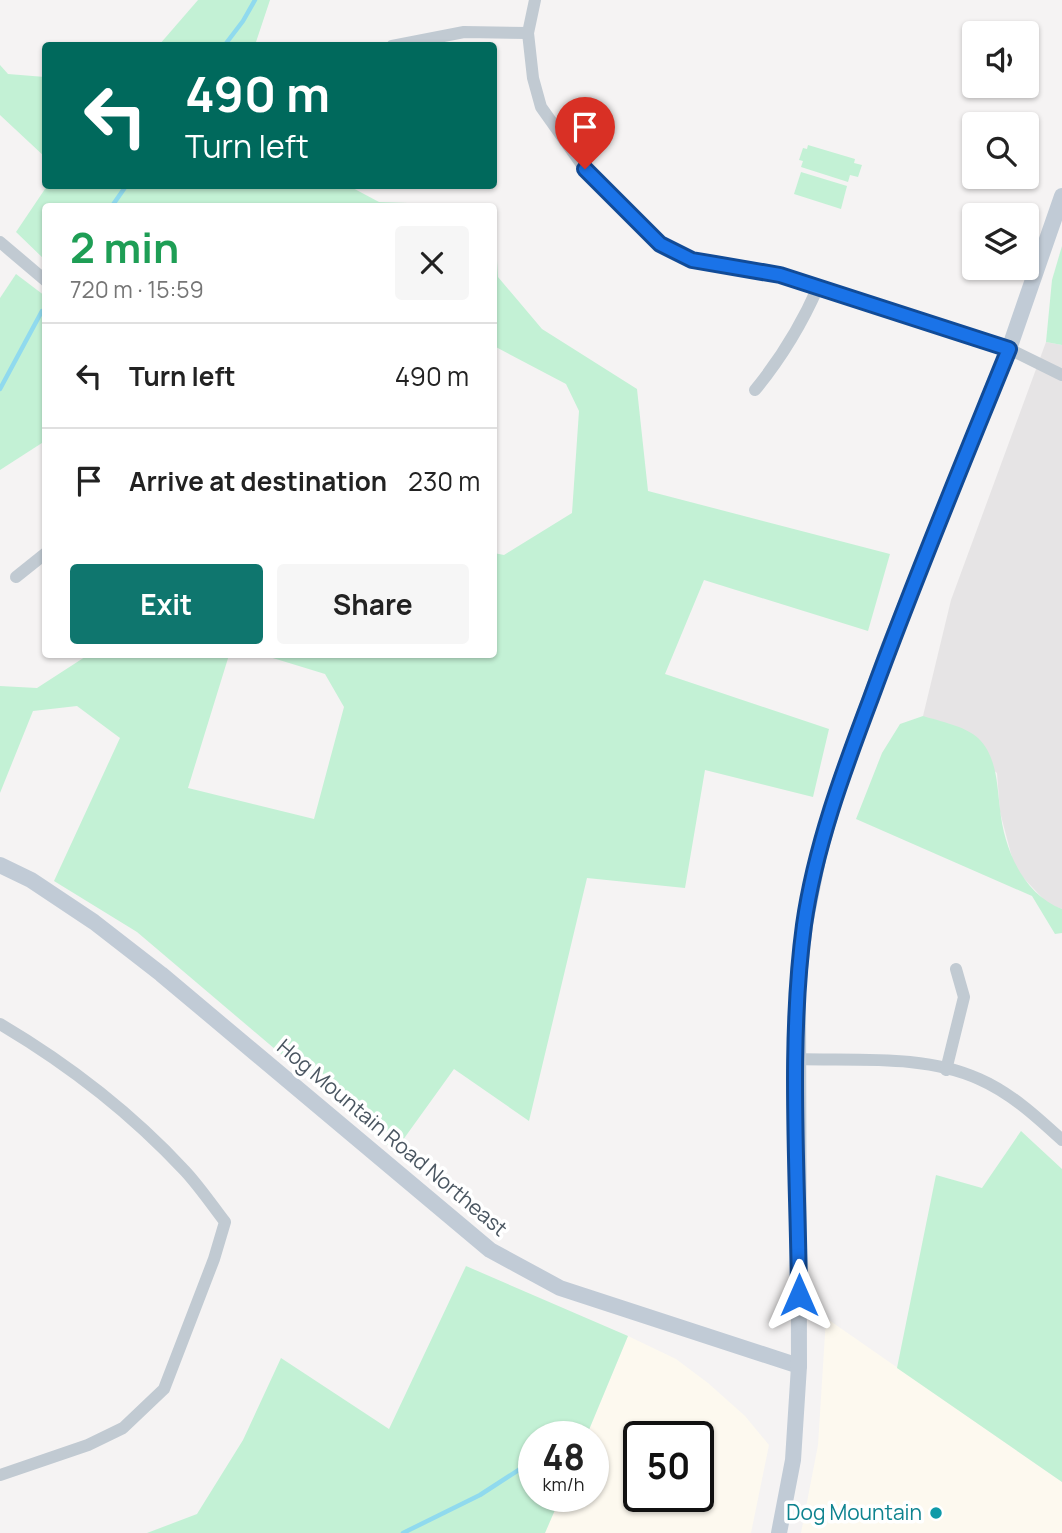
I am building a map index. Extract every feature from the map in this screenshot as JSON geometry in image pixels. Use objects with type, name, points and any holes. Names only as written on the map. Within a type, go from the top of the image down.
[{"type":"main road","points":[[779,1533],[793,1460],[799,1366],[796,1059],[804,924],[819,854],[840,781],[902,613],[1009,349],[1062,196]]},
{"type":"main road","name":"Hog Mountain Road Northeast","points":[[0,865],[31,880],[94,922],[170,981],[491,1250],[560,1288],[799,1366]]},
{"type":"street","points":[[535,0],[528,33],[533,78],[541,107],[585,169],[660,244],[692,260],[780,275],[1009,349],[1062,375]]},
{"type":"street","points":[[413,42],[464,32],[528,33]]},
{"type":"street","points":[[0,242],[42,278]]},
{"type":"street","points":[[755,390],[783,355],[802,324],[818,287]]},
{"type":"street","points":[[16,577],[42,556]]},
{"type":"street","points":[[946,1070],[964,997],[956,969]]},
{"type":"street","points":[[0,1024],[34,1043],[116,1107],[185,1171],[225,1222],[214,1259],[164,1389],[123,1428],[88,1445],[0,1475]]},
{"type":"street","points":[[796,1059],[886,1062],[946,1070],[978,1078],[1006,1094],[1062,1140]]},
{"type":"shaded area","points":[[1046,342],[1062,345],[1062,909],[1048,904],[1015,869],[1000,812],[997,773],[923,716],[951,600]]},
{"type":"shaded area","points":[[826,1318],[1062,1482],[1062,1533],[801,1533],[818,1445]]},
{"type":"shaded area","points":[[628,1336],[676,1359],[708,1383],[745,1416],[769,1445],[751,1533],[545,1533],[554,1512],[609,1512],[609,1421],[593,1421]]},
{"type":"green space","points":[[198,0],[270,0],[256,42],[162,42]]},
{"type":"green space","points":[[0,65],[8,74],[42,77],[42,154],[0,115]]},
{"type":"green space","points":[[808,145],[855,159],[854,163],[862,165],[858,177],[850,175],[848,182],[801,167],[803,161],[799,160],[803,148],[807,149]]},
{"type":"green space","points":[[801,172],[847,186],[841,209],[794,194]]},
{"type":"green space","points":[[45,189],[355,189],[379,202],[408,203],[42,203],[42,257],[16,232]]},
{"type":"green space","points":[[1062,246],[1062,345],[1046,342],[1052,280]]},
{"type":"green space","points":[[497,261],[498,277],[542,329],[637,389],[648,491],[890,554],[868,631],[704,580],[665,674],[829,729],[813,797],[705,770],[685,888],[587,878],[529,1121],[454,1069],[395,1151],[137,932],[54,881],[120,738],[77,706],[33,711],[0,793],[0,686],[37,688],[83,658],[228,658],[188,788],[314,819],[344,707],[325,674],[273,658],[497,658],[497,554],[504,555],[572,513],[579,411],[566,384],[497,348]]},
{"type":"green space","points":[[16,274],[42,294],[42,443],[0,470],[0,298]]},
{"type":"green space","points":[[923,716],[966,730],[984,745],[993,762],[1002,824],[1011,854],[1036,893],[1062,909],[1062,933],[1055,934],[1032,896],[856,819],[882,753],[900,724]]},
{"type":"green space","points":[[1021,1131],[1062,1169],[1062,1482],[897,1368],[936,1175],[982,1188]]},
{"type":"green space","points":[[466,1266],[628,1336],[593,1421],[518,1421],[518,1512],[554,1512],[545,1533],[147,1533],[197,1514],[243,1440],[281,1358],[389,1429]]},
{"type":"waterway","points":[[227,42],[255,0]]},
{"type":"waterway","points":[[114,203],[124,189]]},
{"type":"waterway","points":[[0,389],[42,311]]},
{"type":"waterway","points":[[403,1533],[480,1495],[518,1470]]},
{"type":"place","name":"Dog Mountain","points":[[936,1513]]},
{"type":"route","points":[[585,169],[636,223],[660,244],[692,260],[780,275],[1009,349],[889,646],[840,781],[819,854],[804,924],[798,987],[796,1059],[799,1295]]}]
